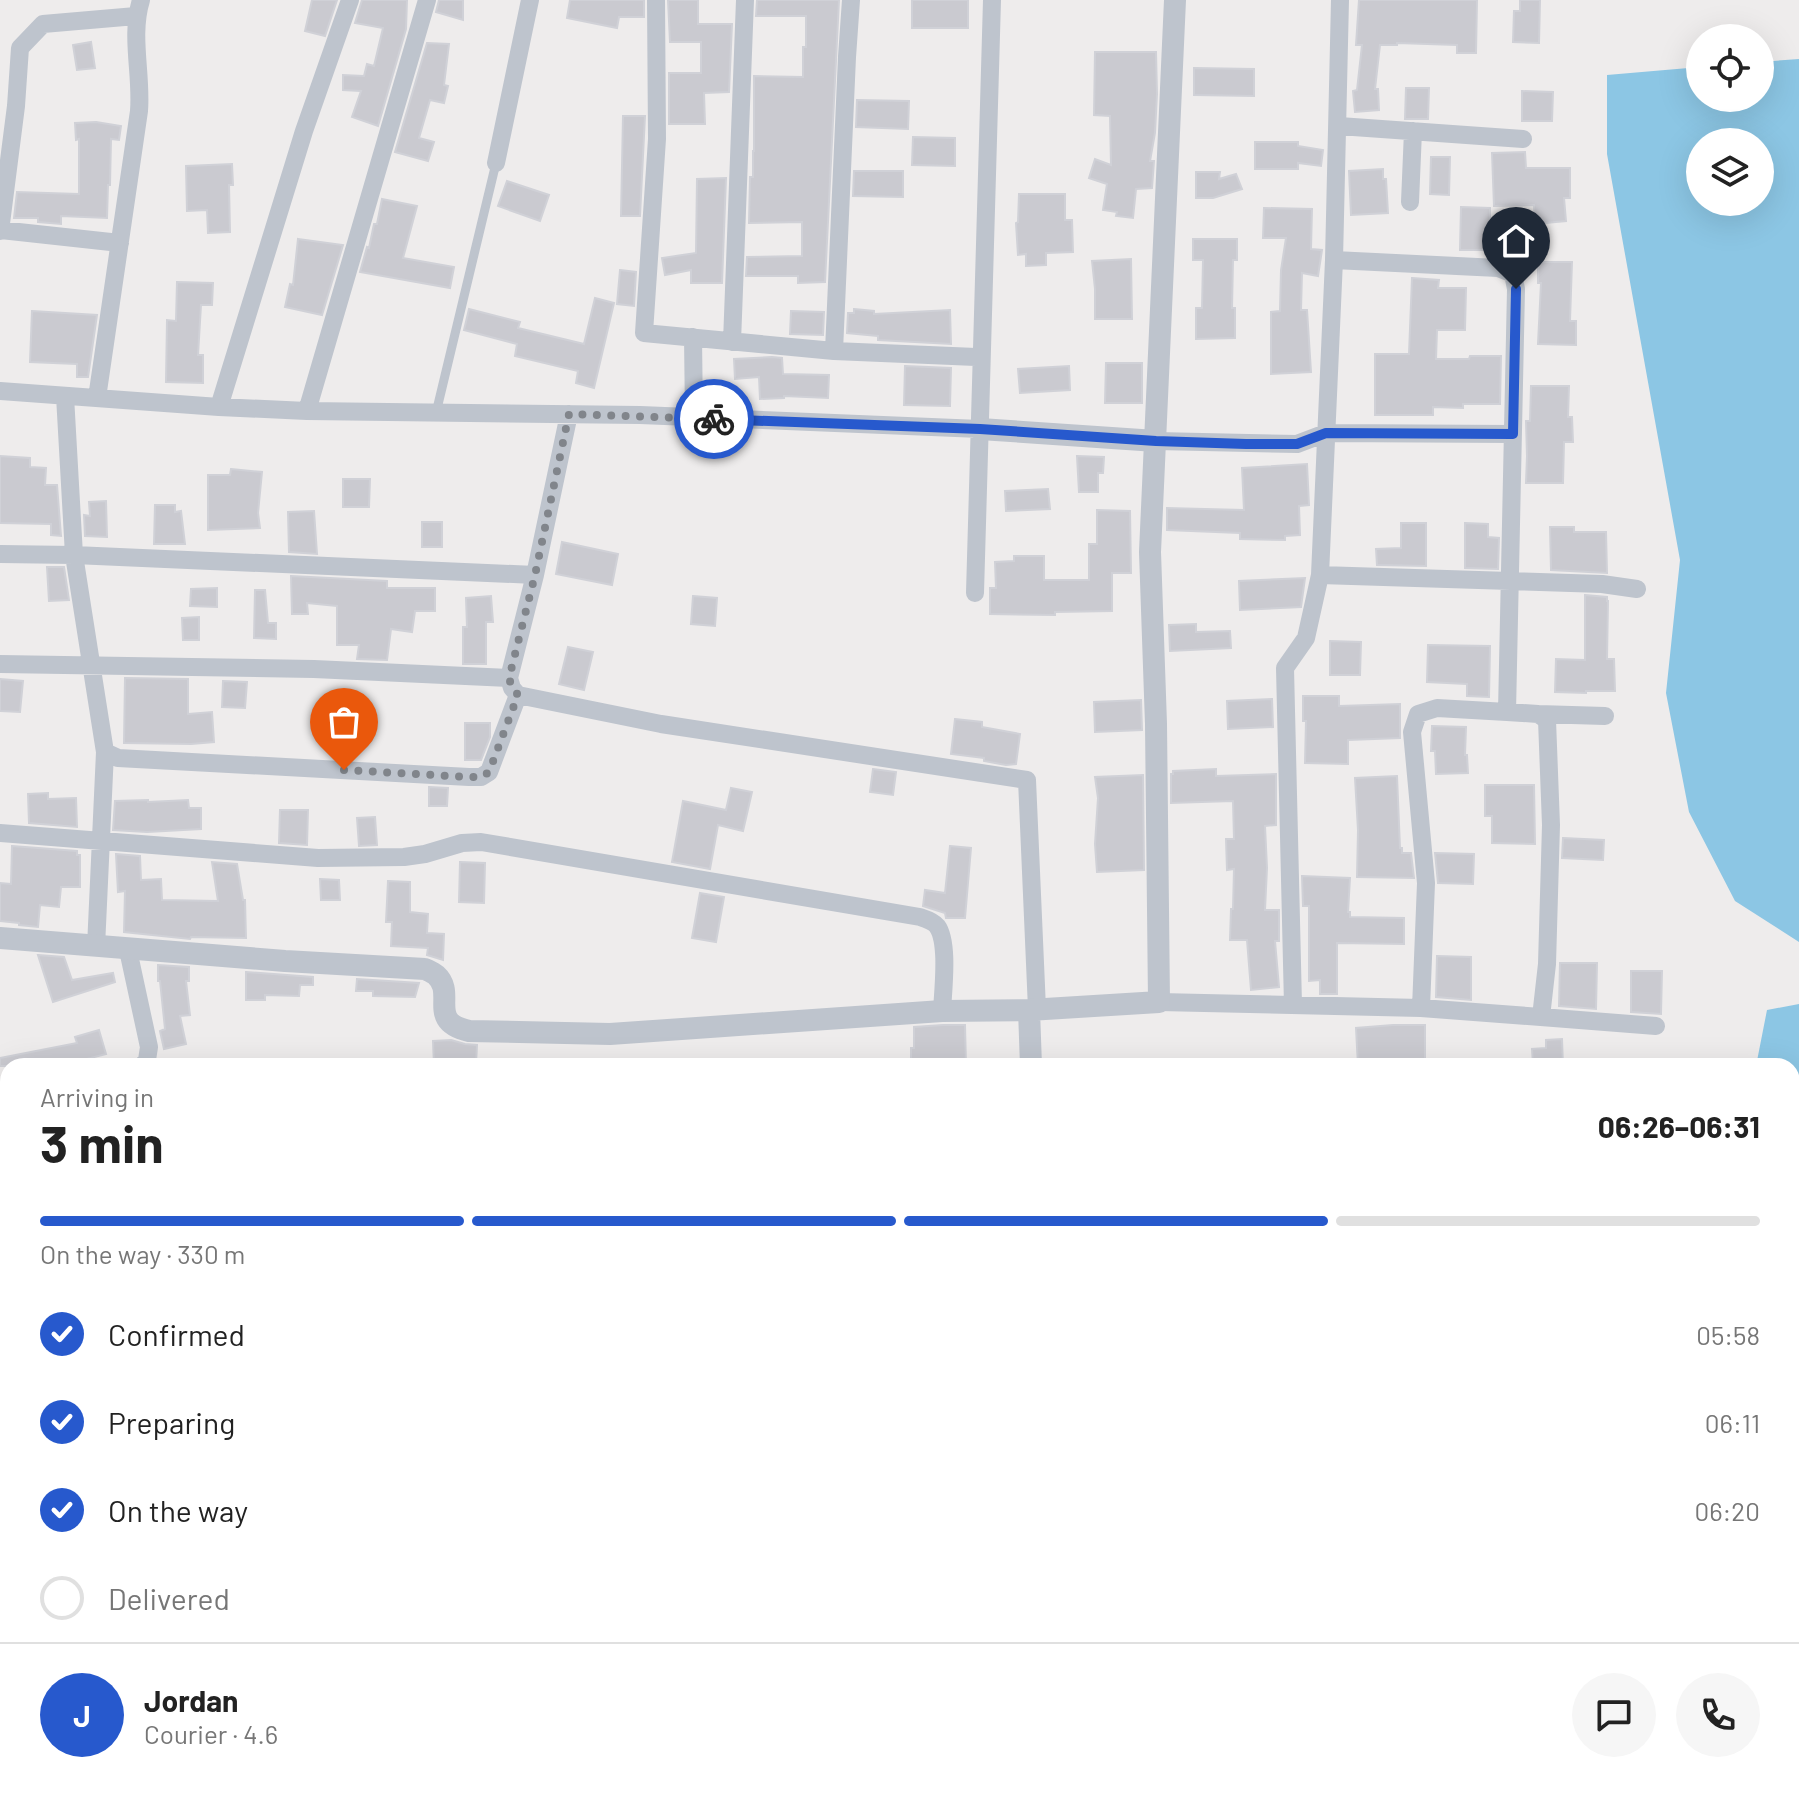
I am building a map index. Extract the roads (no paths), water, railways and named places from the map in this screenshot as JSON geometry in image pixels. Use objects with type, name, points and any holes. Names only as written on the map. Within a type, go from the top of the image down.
[{"type":"street","points":[[219,407],[304,131],[350,0]]},
{"type":"street","points":[[307,411],[427,0]]},
{"type":"street","points":[[496,163],[530,0]]},
{"type":"street","points":[[656,0],[657,139],[644,333],[834,351],[976,357]]},
{"type":"street","points":[[732,342],[745,0]]},
{"type":"street","points":[[834,351],[851,0]]},
{"type":"street","points":[[975,593],[992,0]]},
{"type":"street","points":[[1159,1002],[1156,724],[1150,552],[1175,0]]},
{"type":"street","points":[[1293,1005],[1285,668],[1306,638],[1320,575],[1339,126],[1340,0]]},
{"type":"street","points":[[97,398],[120,243],[140,90],[135,37],[139,8],[43,24],[20,48],[0,231],[120,243]]},
{"type":"street","points":[[1339,126],[1523,139]]},
{"type":"street","points":[[1410,202],[1413,131]]},
{"type":"street","points":[[1334,260],[1498,268],[1513,274],[1516,289],[1507,712]]},
{"type":"street","points":[[693,337],[694,418]]},
{"type":"street","points":[[0,391],[307,411],[694,418],[980,429],[1156,441],[1297,444],[1326,433],[1513,434]]},
{"type":"street","points":[[65,396],[74,555],[105,752],[96,947]]},
{"type":"street","points":[[569,414],[535,575],[509,678],[512,688],[518,695],[661,724],[1027,780],[1033,1010],[1031,1058]]},
{"type":"street","points":[[0,554],[535,575]]},
{"type":"street","points":[[1320,575],[1602,584],[1637,589]]},
{"type":"street","points":[[0,664],[314,669],[509,678]]},
{"type":"street","points":[[105,752],[118,758],[481,777],[489,772],[518,695]]},
{"type":"street","points":[[1421,1008],[1426,883],[1412,732],[1418,714],[1437,708],[1605,716]]},
{"type":"street","points":[[1538,714],[1547,720],[1551,825],[1547,964],[1541,1017]]},
{"type":"street","points":[[0,833],[318,858],[404,857],[462,843],[481,842],[920,917],[934,923],[940,930],[943,946],[942,1011]]},
{"type":"street","points":[[0,938],[128,950],[425,969],[436,974],[442,984],[446,1018],[454,1028],[469,1031],[610,1034],[942,1011],[1033,1010],[1159,1002],[1421,1008],[1656,1026]]},
{"type":"street","points":[[128,950],[149,1047],[147,1058]]},
{"type":"lane","points":[[436,413],[496,163]]},
{"type":"water","points":[[1799,59],[1799,942],[1735,901],[1689,812],[1666,693],[1680,560],[1607,154],[1607,75],[1686,68],[1686,112],[1774,112],[1774,61]]},
{"type":"water","points":[[1799,1004],[1799,1058],[1758,1058],[1767,1010]]}]
